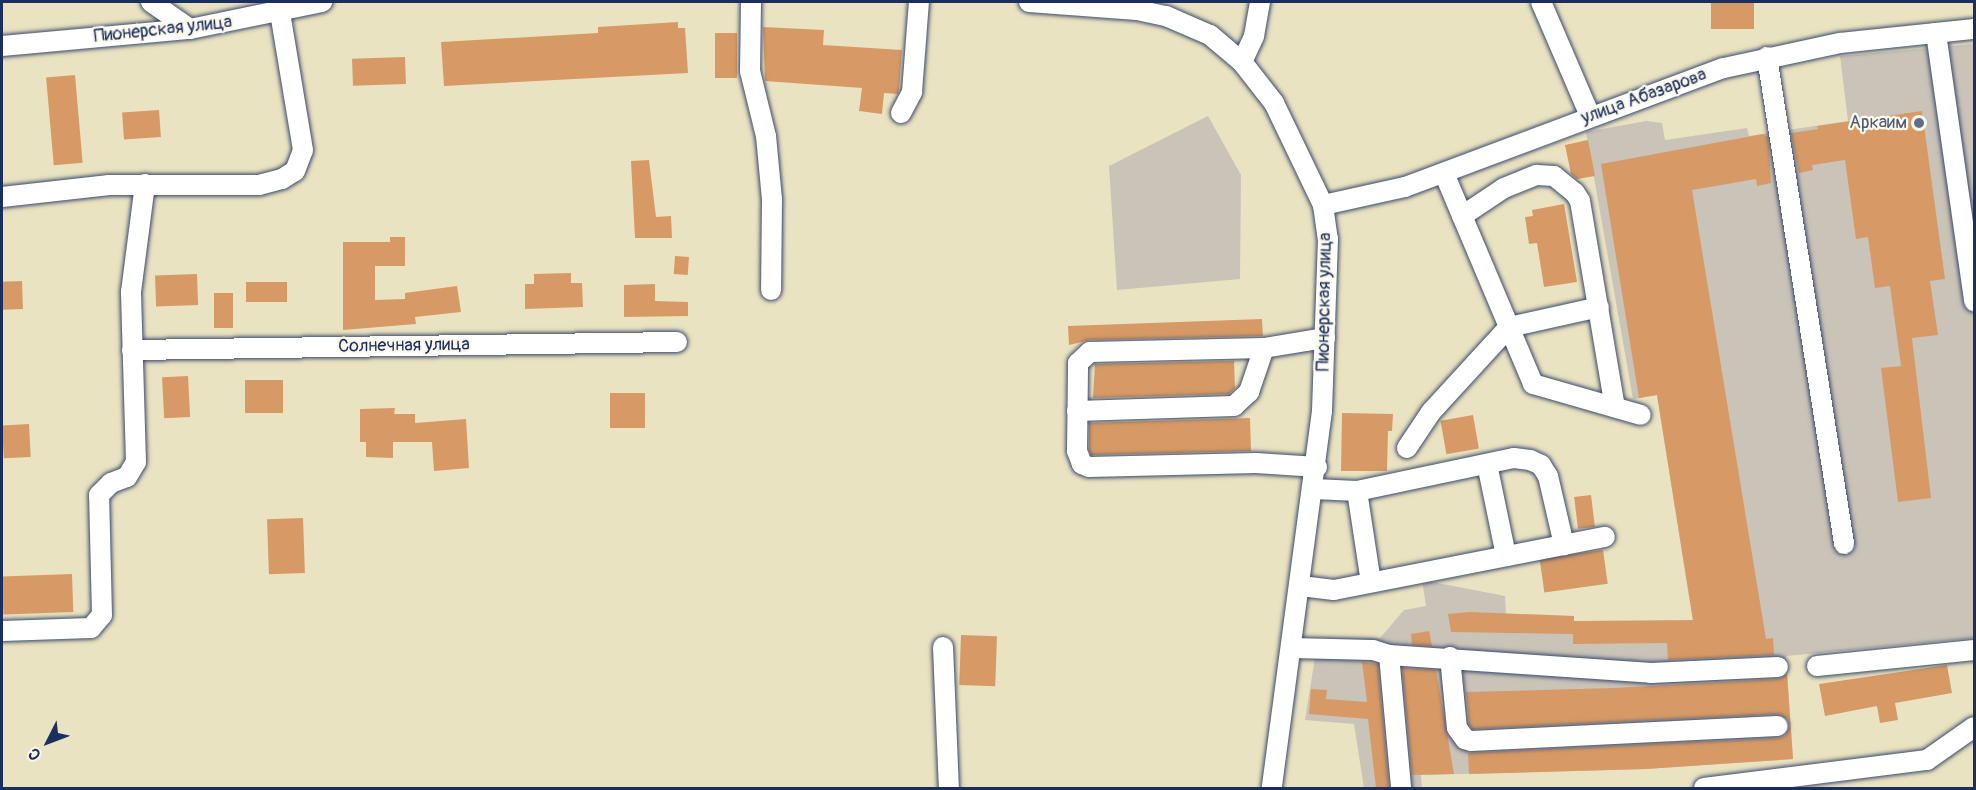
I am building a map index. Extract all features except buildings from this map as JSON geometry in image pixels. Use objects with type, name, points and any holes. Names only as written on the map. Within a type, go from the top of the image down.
[{"type":"street","points":[[151,2],[190,29]]},
{"type":"street","name":"Пионерская улица","points":[[2,46],[190,29],[322,2]]},
{"type":"street","points":[[751,2],[750,70],[766,136],[772,199],[771,290]]},
{"type":"street","points":[[902,113],[912,92],[919,2]]},
{"type":"street","name":"Пионерская улица","points":[[1029,2],[1166,16],[1210,35],[1242,62],[1274,104],[1323,204],[1328,239],[1317,467],[1272,789]]},
{"type":"street","points":[[1242,62],[1254,36],[1260,2]]},
{"type":"street","points":[[1541,2],[1590,116]]},
{"type":"street","points":[[2,197],[145,184],[259,185],[282,179],[295,171],[303,150],[280,12]]},
{"type":"street","name":"улица Абазарова","points":[[1323,204],[1405,187],[1709,72],[1767,57],[1840,43],[1974,29]]},
{"type":"street","points":[[1936,33],[1974,301]]},
{"type":"street","points":[[1767,57],[1844,544]]},
{"type":"street","points":[[1444,173],[1533,384],[1641,415]]},
{"type":"street","points":[[1462,216],[1504,188],[1537,176],[1554,176],[1581,201],[1615,407]]},
{"type":"street","points":[[2,631],[91,628],[99,623],[102,615],[99,495],[111,483],[127,477],[136,462],[131,292],[145,184]]},
{"type":"street","points":[[1407,448],[1431,412],[1509,327],[1599,307]]},
{"type":"street","points":[[1317,467],[1256,463],[1089,467],[1078,458],[1078,363],[1090,352],[1264,348],[1325,338]]},
{"type":"street","name":"Солнечная улица","points":[[132,350],[676,342]]},
{"type":"street","points":[[1077,411],[1234,406],[1249,392],[1264,348]]},
{"type":"street","points":[[1314,489],[1357,491],[1515,458],[1541,465],[1548,476],[1564,545]]},
{"type":"street","points":[[1487,464],[1506,556]]},
{"type":"street","points":[[1357,491],[1371,582]]},
{"type":"street","points":[[1302,586],[1334,590],[1605,537]]},
{"type":"street","points":[[943,647],[949,789]]},
{"type":"street","points":[[1292,648],[1373,650],[1389,655],[1450,657],[1651,673],[1778,667]]},
{"type":"street","points":[[1817,666],[1974,650]]},
{"type":"street","points":[[1389,655],[1401,789]]},
{"type":"street","points":[[1450,657],[1457,728],[1465,739],[1471,741],[1778,726]]},
{"type":"street","points":[[1704,789],[1846,780],[1927,760],[1974,727]]},
{"type":"shaded area","points":[[1974,44],[1974,638],[1786,656],[1793,759],[1646,769],[1421,775],[1422,788],[1364,788],[1354,724],[1305,720],[1318,639],[1380,638],[1404,610],[1426,606],[1422,580],[1505,596],[1506,615],[1574,616],[1574,621],[1696,641],[1657,395],[1633,399],[1586,132],[1646,121],[1662,123],[1665,140],[1747,128],[1749,136],[1848,121],[1840,56]]},
{"type":"shaded area","points":[[1208,116],[1241,175],[1240,279],[1117,290],[1109,166]]},
{"type":"place","name":"Аркаим","points":[[1919,123]]}]
